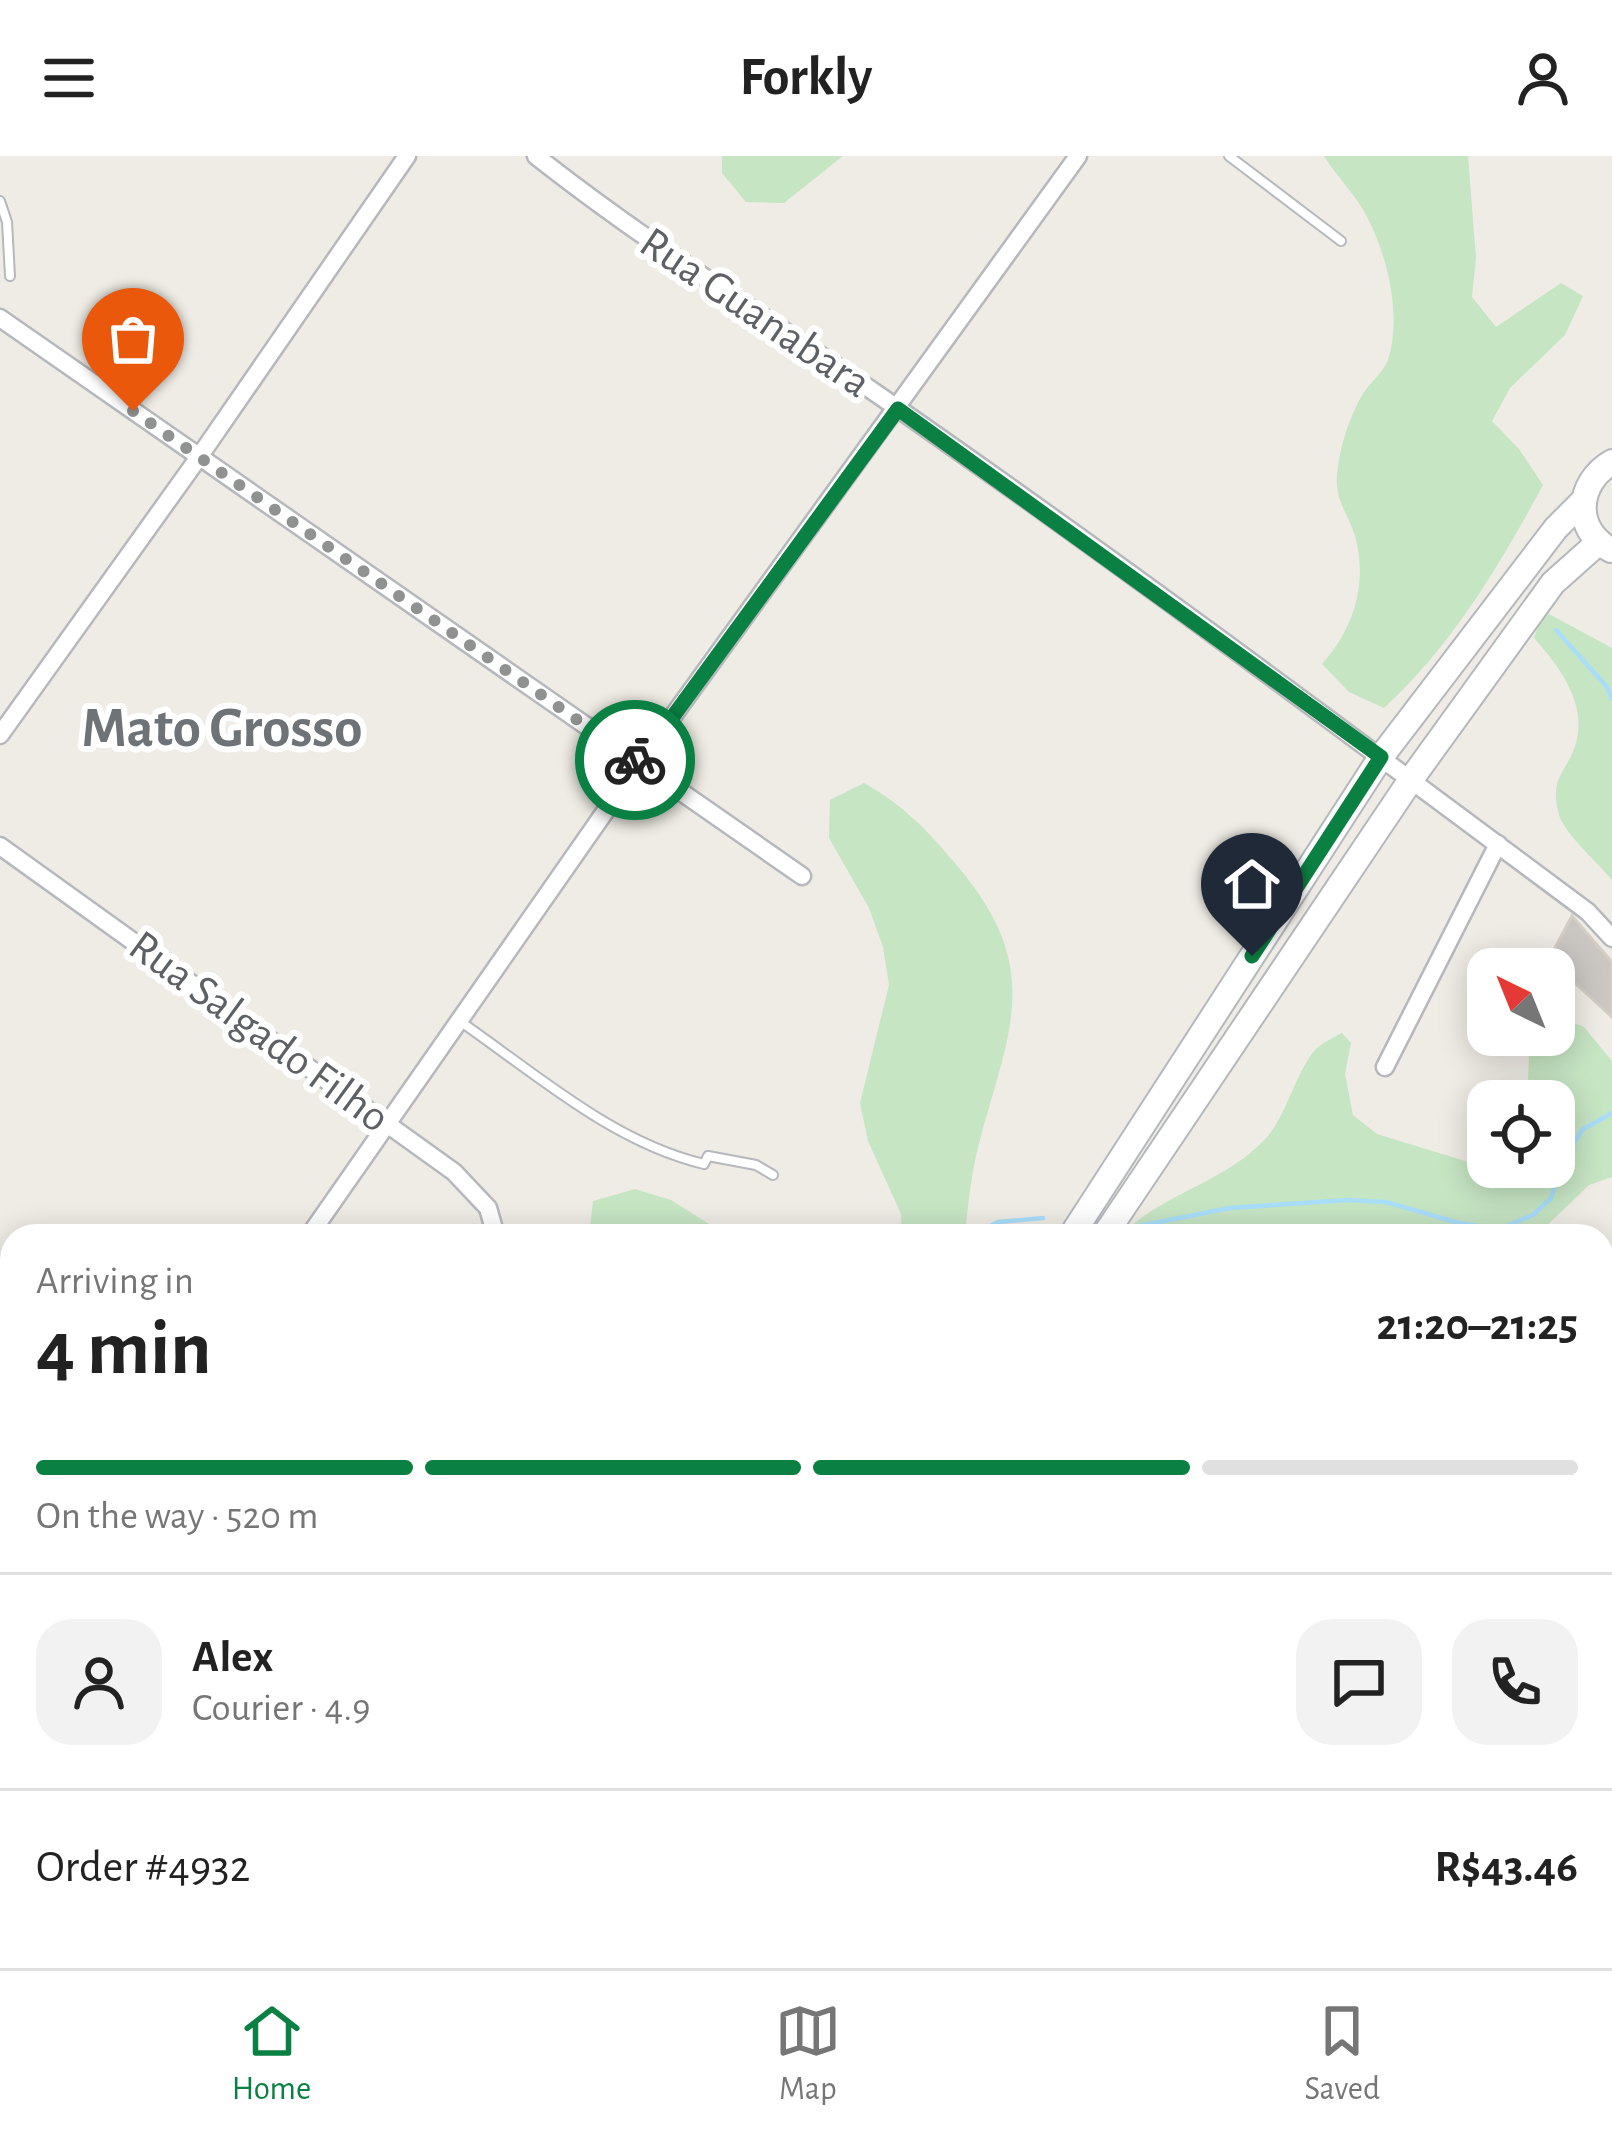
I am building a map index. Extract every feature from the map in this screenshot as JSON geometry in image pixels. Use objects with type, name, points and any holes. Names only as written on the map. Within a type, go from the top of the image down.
[{"type":"main road","points":[[1112,1224],[1412,778],[1553,583],[1605,546],[1587,528],[1583,501],[1588,483],[1609,458]]},
{"type":"main road","points":[[1079,1224],[1381,757],[1556,529],[1583,501]]},
{"type":"street","points":[[0,735],[200,457],[407,156]]},
{"type":"street","name":"Rua Guanabara","points":[[536,156],[613,217],[898,409],[1412,778],[1588,912],[1612,938]]},
{"type":"street","points":[[317,1224],[639,763],[1078,156]]},
{"type":"street","points":[[0,318],[802,876]]},
{"type":"street","points":[[1385,1067],[1498,844]]},
{"type":"street","name":"Rua Salgado Filho","points":[[0,846],[475,1190],[493,1224]]},
{"type":"lane","points":[[1229,156],[1340,242]]},
{"type":"lane","points":[[0,201],[7,222],[10,276]]},
{"type":"lane","points":[[461,1022],[666,1156],[704,1164],[708,1156],[756,1165],[773,1175]]},
{"type":"green space","points":[[722,156],[843,156],[784,203],[746,202],[722,173]]},
{"type":"green space","points":[[1324,156],[1468,156],[1476,258],[1472,297],[1496,327],[1561,283],[1583,296],[1565,335],[1510,388],[1492,421],[1519,449],[1543,485],[1472,604],[1431,659],[1384,708],[1349,692],[1322,664],[1350,621],[1359,588],[1359,554],[1338,493],[1340,456],[1356,406],[1388,360],[1394,322],[1390,282],[1378,242],[1362,208]]},
{"type":"green space","points":[[1549,614],[1612,648],[1612,880],[1559,815],[1557,784],[1575,746],[1578,716],[1562,674],[1534,638],[1539,623]]},
{"type":"green space","points":[[864,783],[892,801],[959,868],[1002,936],[1010,968],[1009,1029],[975,1160],[966,1224],[901,1224],[868,1141],[860,1103],[889,985],[883,947],[869,908],[829,838],[830,800]]},
{"type":"green space","points":[[1575,1023],[1584,1027],[1612,1061],[1612,1177],[1589,1185],[1548,1224],[1134,1224],[1251,1153],[1274,1127],[1311,1055],[1342,1033],[1351,1043],[1345,1074],[1353,1115],[1377,1134],[1467,1162],[1467,1188],[1575,1188],[1575,1080],[1528,1080],[1529,1056],[1575,1056]]},
{"type":"green space","points":[[635,1189],[671,1200],[709,1224],[590,1224],[593,1201]]},
{"type":"building","points":[[1572,916],[1612,962],[1612,1017],[1575,983],[1575,948],[1555,948]]},
{"type":"waterway","points":[[1556,630],[1607,687],[1612,699]]},
{"type":"waterway","points":[[1511,1224],[1533,1215],[1551,1198],[1563,1162],[1582,1130],[1612,1113]]},
{"type":"waterway","points":[[1149,1224],[1230,1208],[1347,1200],[1386,1202],[1466,1224]]},
{"type":"waterway","points":[[994,1224],[1043,1218]]},
{"type":"way so far","points":[[133,411],[635,760]]},
{"type":"district","name":"Mato Grosso","points":[[222,728]]},
{"type":"route","points":[[635,760],[639,763],[898,409],[1381,757],[1252,956]]}]
